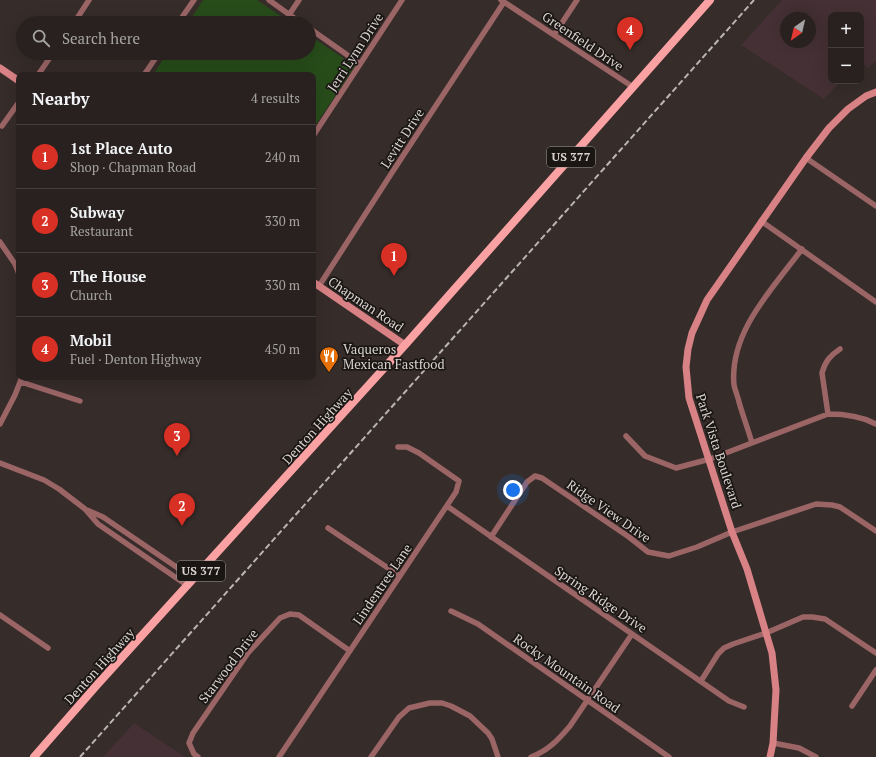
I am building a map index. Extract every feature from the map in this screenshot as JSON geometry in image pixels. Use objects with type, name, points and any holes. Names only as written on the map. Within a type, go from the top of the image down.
[{"type":"main road","name":"Denton Highway","points":[[34,757],[96,686],[405,345],[710,0]]},
{"type":"street","points":[[79,16],[89,0]]},
{"type":"street","points":[[183,16],[194,0]]},
{"type":"street","points":[[269,0],[290,15],[299,0]]},
{"type":"street","name":"Jerri Lynn Drive","points":[[316,131],[402,0]]},
{"type":"street","points":[[554,35],[576,0]]},
{"type":"street","name":"Greenfield Drive","points":[[503,1],[633,87]]},
{"type":"street","name":"Levitt Drive","points":[[316,284],[393,171],[503,1]]},
{"type":"street","points":[[316,33],[360,64]]},
{"type":"street","points":[[40,72],[49,60]]},
{"type":"street","points":[[146,72],[154,60]]},
{"type":"street","points":[[0,68],[16,79]]},
{"type":"street","name":"Park Vista Boulevard","points":[[770,757],[773,742],[776,690],[772,653],[747,569],[732,532],[710,459],[689,398],[687,361],[692,333],[706,300],[806,158],[829,128],[848,109],[866,96],[876,92]]},
{"type":"street","points":[[2,126],[16,106]]},
{"type":"street","points":[[806,158],[876,206]]},
{"type":"street","points":[[762,221],[876,302]]},
{"type":"street","points":[[0,242],[16,266]]},
{"type":"street","points":[[752,443],[734,386],[734,364],[738,348],[743,333],[753,314],[802,249]]},
{"type":"street","name":"Chapman Road","points":[[316,284],[405,345]]},
{"type":"street","points":[[828,414],[822,373],[828,359],[840,349]]},
{"type":"street","points":[[0,424],[21,380],[80,401]]},
{"type":"street","points":[[626,436],[645,456],[676,468],[710,459],[828,414],[842,414],[858,417],[876,424]]},
{"type":"street","name":"Lindentree Lane","points":[[279,757],[456,492],[459,481],[419,453],[407,447],[398,447]]},
{"type":"street","points":[[0,463],[49,483],[59,489],[85,509],[98,524],[188,586]]},
{"type":"street","name":"Ridge View Drive","points":[[491,537],[527,482],[535,476],[542,478],[629,537],[648,552],[669,556],[697,547],[732,532],[816,504],[832,504],[840,507],[876,531]]},
{"type":"street","name":"Spring Ridge Drive","points":[[447,506],[729,701],[744,707]]},
{"type":"street","points":[[85,509],[103,517],[194,579]]},
{"type":"street","points":[[328,528],[400,576]]},
{"type":"street","points":[[132,548],[137,540]]},
{"type":"street","name":"Rocky Mountain Road","points":[[451,611],[478,624],[669,757]]},
{"type":"street","name":"Starwood Drive","points":[[198,757],[194,754],[189,743],[192,733],[248,653],[280,618],[290,614],[300,615],[350,651]]},
{"type":"street","points":[[0,615],[48,648]]},
{"type":"street","points":[[701,681],[718,654],[724,648],[766,633],[803,617],[825,619],[876,653]]},
{"type":"street","points":[[531,757],[548,749],[559,739],[588,701],[632,634]]},
{"type":"street","points":[[852,706],[876,670]]},
{"type":"street","points":[[371,757],[399,717],[409,708],[430,703],[442,703],[470,716],[488,733],[492,739],[498,757]]},
{"type":"street","points":[[773,742],[799,748],[816,757]]},
{"type":"shaded area","points":[[782,0],[876,0],[876,61],[868,68],[864,64],[864,12],[828,12],[828,84],[838,84],[824,99],[741,45]]},
{"type":"shaded area","points":[[134,723],[185,757],[103,757]]},
{"type":"green space","points":[[203,0],[257,0],[281,16],[193,16]]},
{"type":"green space","points":[[316,40],[355,66],[316,124],[316,72],[155,72],[163,60],[316,60]]},
{"type":"railway","points":[[80,757],[754,0]]},
{"type":"place","name":"Mobil","points":[[630,50]]},
{"type":"place","name":"1st Place Auto","points":[[394,276]]},
{"type":"place","name":"Vaqueros Mexican Fastfood","points":[[329,373]]},
{"type":"place","name":"The House","points":[[177,456]]},
{"type":"place","name":"Subway","points":[[182,526]]}]
